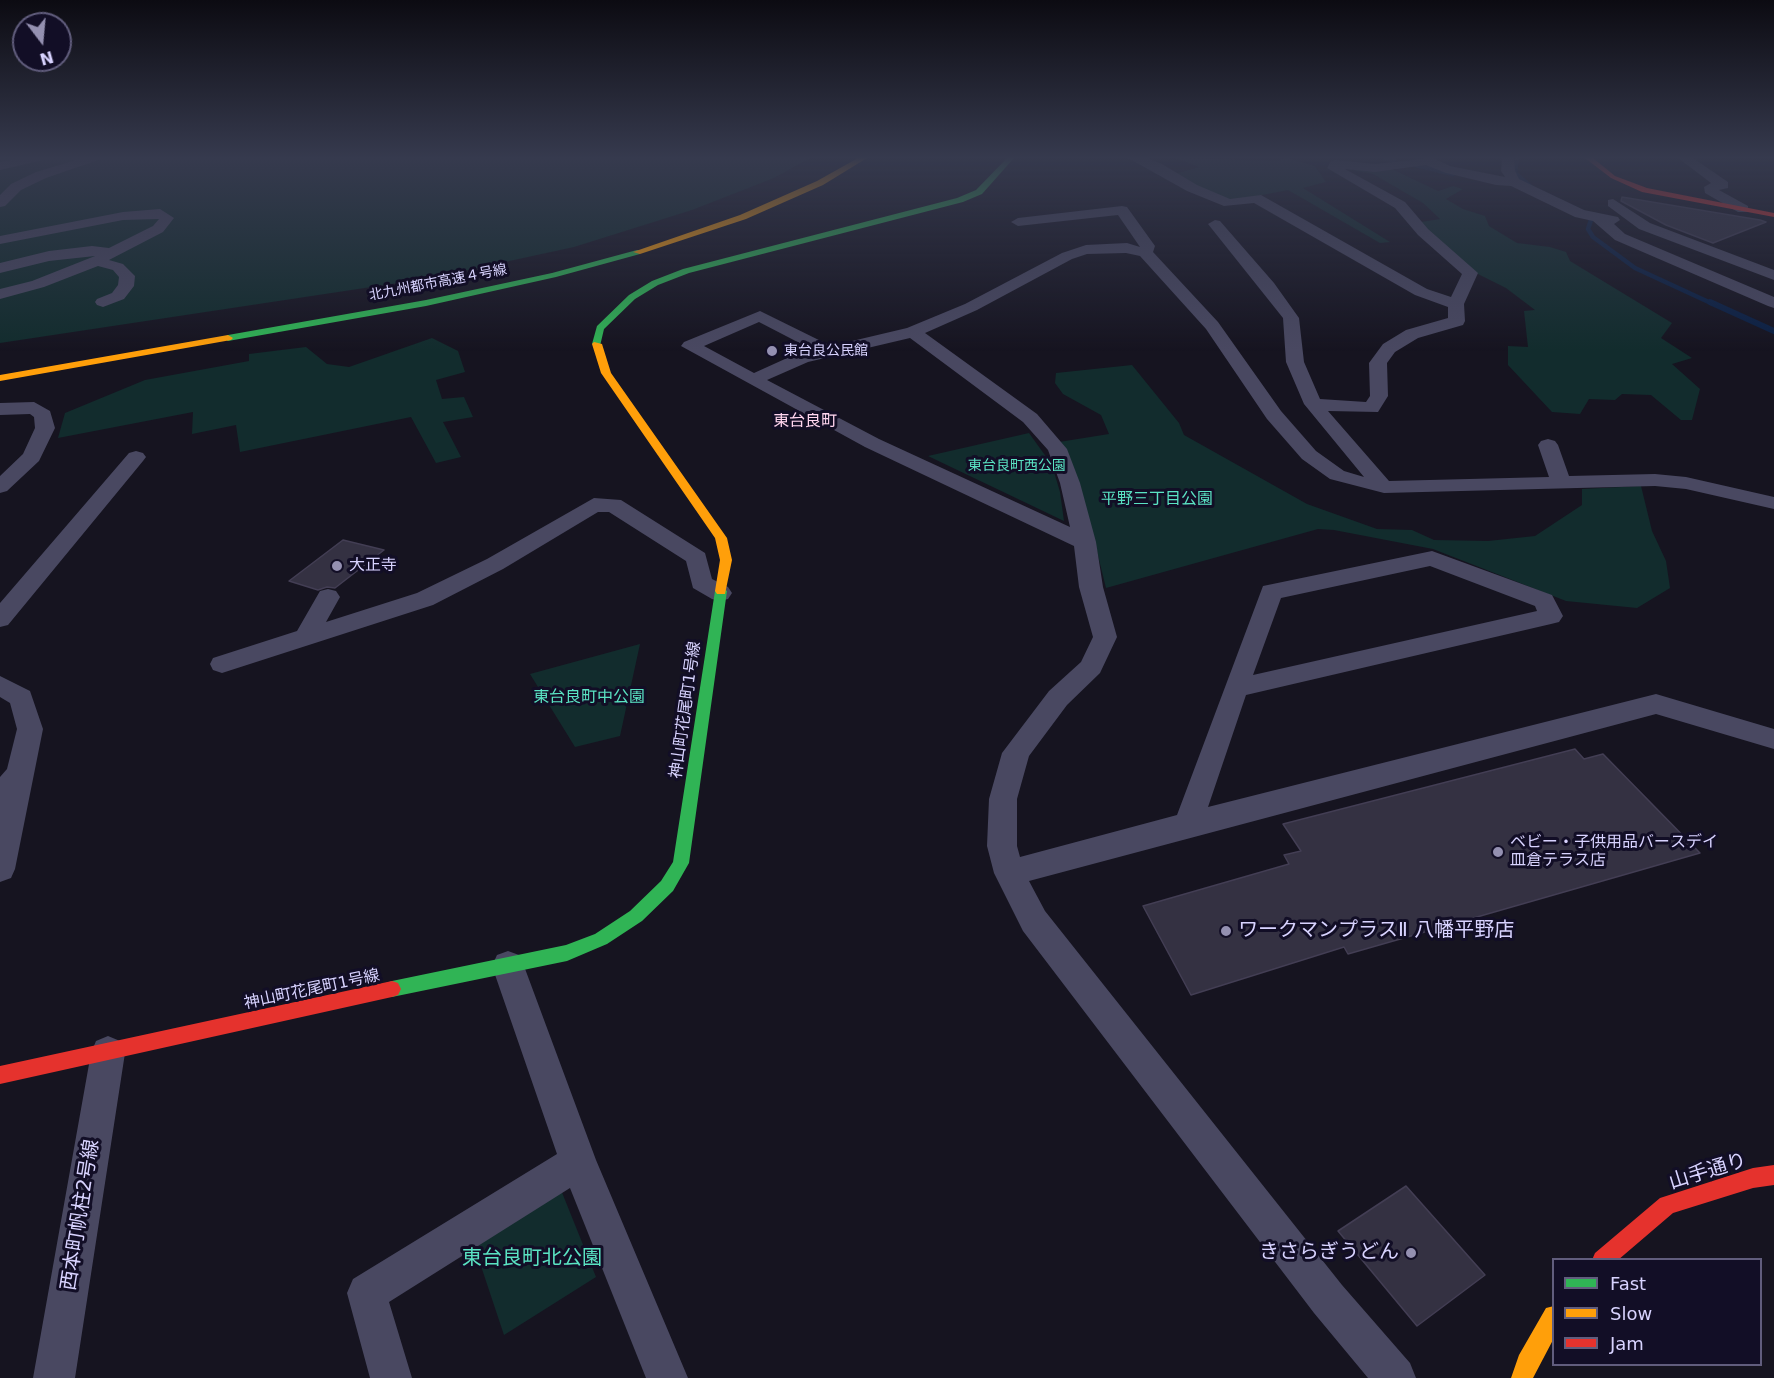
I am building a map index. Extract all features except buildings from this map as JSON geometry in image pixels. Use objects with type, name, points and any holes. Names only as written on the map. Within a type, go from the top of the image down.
[{"type":"main road","name":"北九州都市高速４号線","points":[[0,365],[553,275],[654,248],[727,222]]},
{"type":"main road","name":"神山町花尾町1号線","points":[[0,1075],[108,1053],[291,1010],[567,953],[601,939],[636,916],[668,886],[681,863],[726,560],[722,538],[606,373],[596,342],[600,328],[632,297],[655,283],[686,271],[874,222]]},
{"type":"main road","points":[[573,255],[613,244]]},
{"type":"main road","name":"北九州都市高速４号線","points":[[0,378],[424,296],[541,263]]},
{"type":"main road","name":"山手通り","points":[[1604,1258],[1667,1205],[1753,1178],[1774,1175]]},
{"type":"main road","points":[[1522,1378],[1527,1363],[1552,1319]]},
{"type":"street","points":[[0,240],[91,222]]},
{"type":"street","points":[[0,294],[38,284],[95,261],[158,229],[163,222]]},
{"type":"street","points":[[1131,222],[1148,246],[1145,253]]},
{"type":"street","points":[[1299,222],[1421,292],[1456,304]]},
{"type":"street","points":[[1313,404],[1371,408],[1379,396],[1378,363],[1389,348],[1412,334],[1457,321],[1456,304],[1470,273],[1415,222]]},
{"type":"street","points":[[1602,222],[1620,237],[1774,303]]},
{"type":"street","points":[[1624,222],[1644,226],[1774,275]]},
{"type":"street","points":[[1642,222],[1644,226]]},
{"type":"street","points":[[1215,224],[1268,286],[1291,318],[1295,362],[1313,404],[1384,487]]},
{"type":"street","points":[[753,381],[802,358],[913,332],[971,307],[1067,256],[1108,247],[1127,248],[1145,253],[1212,326],[1250,385],[1310,455],[1337,475],[1360,483],[1384,487],[1655,480],[1686,483],[1774,503]]},
{"type":"street","points":[[0,268],[49,256],[92,251],[111,253]]},
{"type":"street","points":[[95,261],[118,267],[127,276],[126,286],[118,296],[103,302]]},
{"type":"street","points":[[828,351],[760,316],[690,346],[872,443],[1085,542]]},
{"type":"street","points":[[913,332],[1030,418],[1057,449],[1070,483],[1085,542],[1091,587],[1105,637],[1091,667],[1058,698],[1016,753],[1003,799],[1002,846],[1009,873],[1034,921],[1328,1299],[1395,1378]]},
{"type":"street","points":[[0,408],[34,408],[43,415],[45,428],[32,457],[0,487]]},
{"type":"street","points":[[1548,445],[1561,481]]},
{"type":"street","points":[[0,619],[136,457]]},
{"type":"street","points":[[222,664],[425,599],[495,564],[594,505],[614,505],[697,558],[701,583],[720,593]]},
{"type":"street","points":[[1188,824],[1236,688],[1271,592],[1432,558],[1544,601],[1551,616],[1236,688]]},
{"type":"street","points":[[306,637],[328,597]]},
{"type":"street","points":[[0,685],[21,698],[30,729],[0,869]]},
{"type":"street","points":[[1009,873],[1188,824],[1656,704],[1774,739]]},
{"type":"street","points":[[0,795],[20,774]]},
{"type":"street","points":[[508,966],[578,1162],[661,1375]]},
{"type":"street","name":"西本町帆柱2号線","points":[[54,1378],[108,1053]]},
{"type":"street","points":[[391,1378],[367,1293],[578,1162]]},
{"type":"green space","points":[[0,222],[653,222],[574,247],[431,278],[0,343]]},
{"type":"green space","points":[[1344,222],[1358,222],[1390,242],[1380,243]]},
{"type":"green space","points":[[1421,222],[1488,222],[1489,226],[1517,243],[1550,247],[1566,252],[1570,261],[1672,323],[1661,338],[1692,358],[1672,364],[1700,389],[1692,420],[1681,420],[1651,395],[1622,394],[1615,400],[1589,399],[1580,414],[1552,412],[1508,365],[1508,346],[1528,347],[1524,311],[1535,310],[1506,288],[1478,274]]},
{"type":"green space","points":[[432,338],[458,351],[465,372],[436,380],[442,399],[464,397],[473,417],[443,422],[461,457],[436,463],[411,417],[240,452],[236,425],[192,434],[193,412],[58,438],[65,413],[145,380],[249,361],[249,354],[306,347],[327,364],[349,367]]},
{"type":"green space","name":"平野三丁目公園","points":[[1132,365],[1179,423],[1184,435],[1307,504],[1377,529],[1412,530],[1434,540],[1488,541],[1535,536],[1582,505],[1582,489],[1641,486],[1652,531],[1666,561],[1670,588],[1637,608],[1566,601],[1433,549],[1318,529],[1106,588],[1092,531],[1059,442],[1109,434],[1101,415],[1063,394],[1055,383],[1056,373]]},
{"type":"green space","name":"東台良町西公園","points":[[1029,433],[1052,465],[1060,492],[1064,521],[928,456]]},
{"type":"green space","name":"東台良町中公園","points":[[640,644],[620,736],[575,747],[530,674]]},
{"type":"green space","name":"東台良町北公園","points":[[559,1185],[596,1277],[504,1335],[472,1239]]},
{"type":"waterway","points":[[1590,222],[1588,229],[1593,237],[1635,268],[1713,304]]},
{"type":"waterway","points":[[1710,302],[1774,331]]},
{"type":"traffic: fast","points":[[597,344],[600,328],[632,297],[655,283],[686,271],[874,222]]},
{"type":"traffic: fast","points":[[228,338],[426,303],[553,275],[637,252]]},
{"type":"traffic: fast","points":[[392,989],[567,953],[601,939],[636,916],[667,886],[681,863],[721,591]]},
{"type":"traffic: slow","points":[[637,252],[727,222]]},
{"type":"traffic: slow","points":[[0,378],[228,338]]},
{"type":"traffic: slow","points":[[597,344],[606,373],[721,538],[726,560],[721,591]]},
{"type":"traffic: slow","points":[[1522,1378],[1527,1363],[1552,1319]]},
{"type":"traffic: jam","points":[[0,1075],[392,989]]},
{"type":"traffic: jam","points":[[1604,1258],[1667,1205],[1753,1178],[1774,1175]]},
{"type":"place","name":"東台良公民館","points":[[772,351]]},
{"type":"place","name":"大正寺","points":[[337,566]]},
{"type":"place","name":"ベビー・子供用品バースデイ 皿倉テラス店","points":[[1498,852]]},
{"type":"place","name":"ワークマンプラスⅡ 八幡平野店","points":[[1226,931]]},
{"type":"place","name":"きさらぎうどん","points":[[1411,1253]]},
{"type":"district","name":"東台良町","points":[[805,422]]}]
